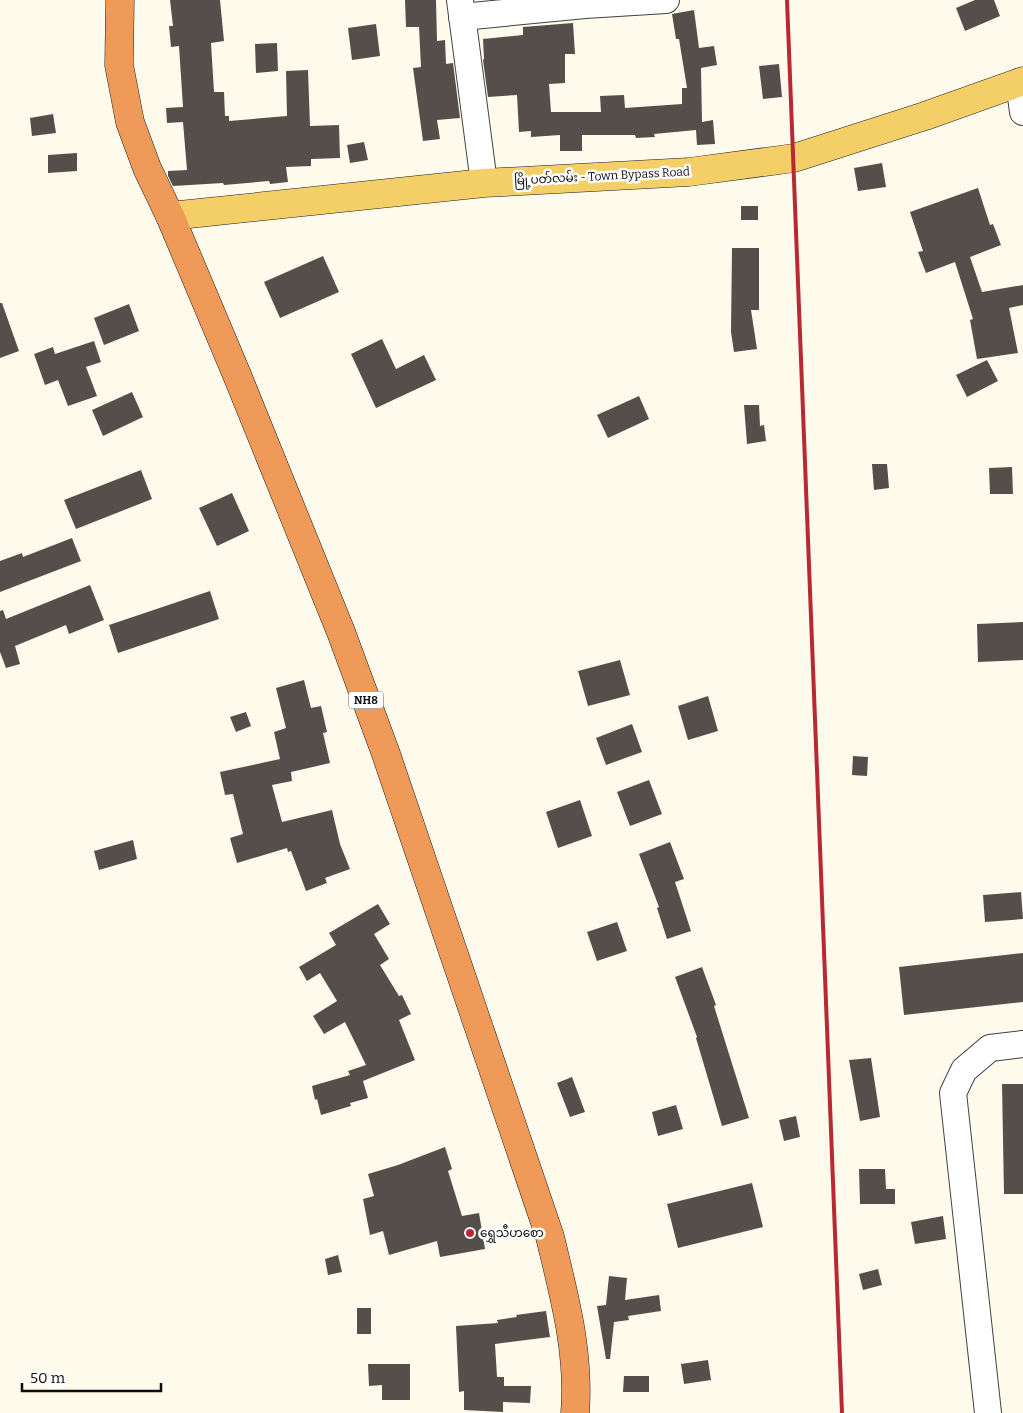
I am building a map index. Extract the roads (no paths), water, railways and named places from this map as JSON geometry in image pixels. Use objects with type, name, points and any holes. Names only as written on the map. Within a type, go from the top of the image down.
[{"type":"highway","name":"NH8","points":[[120,0],[119,65],[130,122],[147,168],[170,216],[237,375],[341,632],[386,754],[550,1237],[567,1309],[575,1358],[576,1413]]},
{"type":"main road","name":"မြို့ပတ်လမ်း - Town Bypass Road","points":[[170,216],[484,183],[689,172],[794,158],[925,116],[1021,82]]},
{"type":"street","points":[[484,183],[461,9],[666,0]]},
{"type":"street","points":[[1021,82],[1023,112]]},
{"type":"street","points":[[988,1413],[953,1093],[964,1070],[990,1048],[1023,1044]]},
{"type":"railway","points":[[787,0],[842,1413]]},
{"type":"place","name":"ရွှေသီဟစော","points":[[470,1233]]}]
